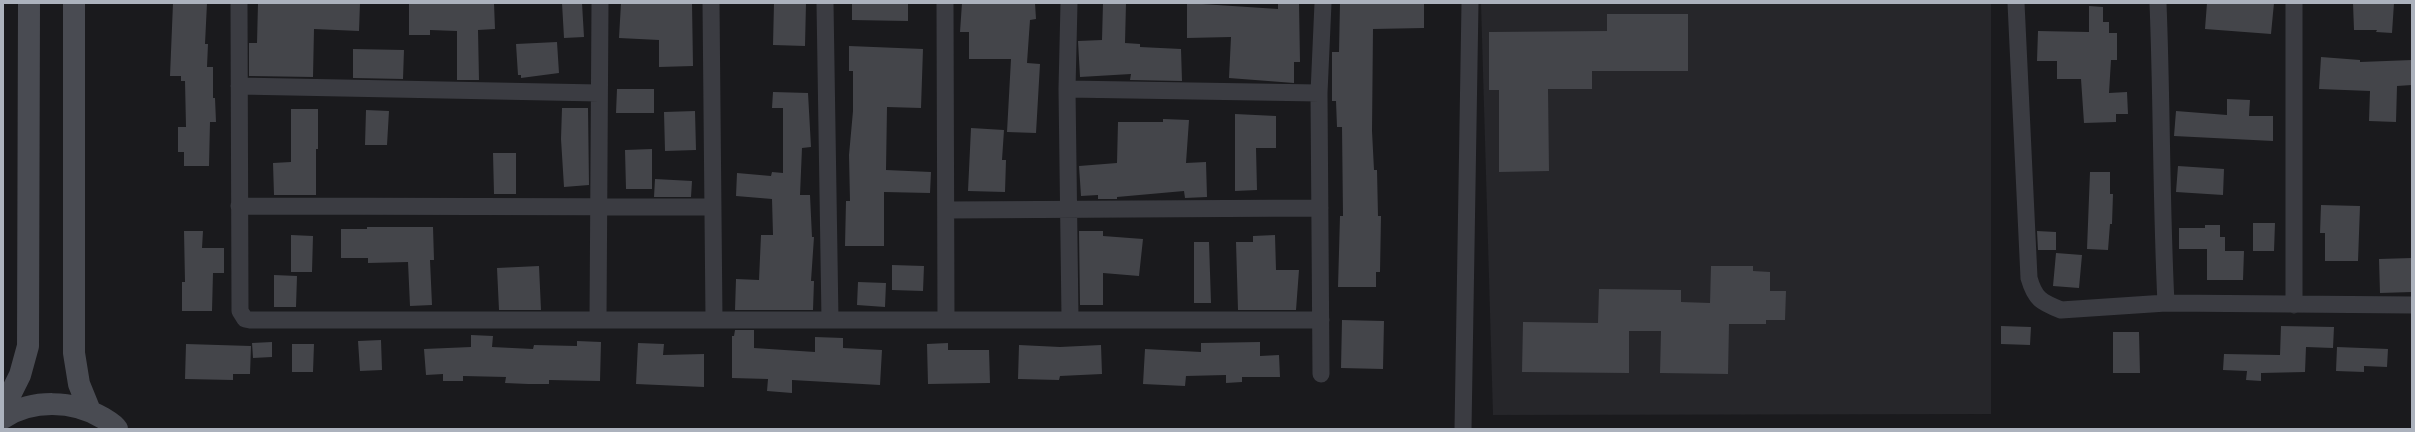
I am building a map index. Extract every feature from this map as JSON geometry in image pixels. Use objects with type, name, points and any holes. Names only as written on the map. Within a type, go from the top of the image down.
[{"type":"street","points":[[3,409],[20,376],[28,346],[29,3]]},
{"type":"street","points":[[74,3],[74,353],[79,384],[90,411]]},
{"type":"street","points":[[239,3],[240,311],[245,319],[946,320],[1070,318],[1320,320]]},
{"type":"street","points":[[598,320],[600,3]]},
{"type":"street","points":[[711,3],[714,320]]},
{"type":"street","points":[[825,3],[830,320]]},
{"type":"street","points":[[945,3],[946,320]]},
{"type":"street","points":[[1069,3],[1067,89],[1070,318]]},
{"type":"street","points":[[1321,374],[1320,93],[1323,3]]},
{"type":"street","points":[[1463,429],[1470,3]]},
{"type":"street","points":[[2016,3],[2029,278],[2033,294],[2045,304],[2060,310],[2166,303],[2412,305]]},
{"type":"street","points":[[2158,3],[2162,96],[2161,198],[2166,303]]},
{"type":"street","points":[[2294,3],[2294,305]]},
{"type":"street","points":[[239,86],[599,92]]},
{"type":"street","points":[[1067,89],[1320,93]]},
{"type":"street","points":[[239,206],[599,208],[713,207]]},
{"type":"street","points":[[946,210],[1320,208]]},
{"type":"street","points":[[3,418],[17,409],[64,404],[90,411],[120,428]]},
{"type":"shaded area","points":[[1481,3],[1991,3],[1991,414],[1493,415]]},
{"type":"building","points":[[173,3],[207,3],[205,44],[208,44],[207,67],[213,67],[213,98],[215,98],[216,122],[210,122],[209,166],[184,166],[184,152],[178,152],[178,127],[186,127],[185,81],[181,81],[181,76],[170,76]]},
{"type":"building","points":[[258,3],[360,3],[359,31],[314,29],[313,77],[249,76],[249,43],[257,43]]},
{"type":"building","points":[[409,3],[494,3],[495,29],[478,30],[479,80],[457,80],[457,31],[430,30],[430,35],[409,35]]},
{"type":"building","points":[[562,3],[582,3],[584,37],[564,38]]},
{"type":"building","points":[[621,3],[692,3],[693,66],[659,67],[659,40],[619,38]]},
{"type":"building","points":[[774,3],[806,3],[805,46],[773,45]]},
{"type":"building","points":[[852,3],[908,3],[908,21],[852,20]]},
{"type":"building","points":[[962,3],[1035,3],[1036,19],[1030,20],[1027,63],[1040,64],[1036,133],[1007,132],[1011,59],[969,59],[969,32],[960,32]]},
{"type":"building","points":[[1103,3],[1126,3],[1125,43],[1140,44],[1140,47],[1181,49],[1182,81],[1130,80],[1131,74],[1080,77],[1078,41],[1102,40]]},
{"type":"building","points":[[1187,3],[1278,9],[1278,3],[1299,3],[1300,62],[1294,62],[1294,83],[1229,78],[1231,37],[1187,38]]},
{"type":"building","points":[[1340,3],[1424,3],[1424,28],[1373,29],[1372,131],[1374,170],[1377,170],[1378,216],[1381,216],[1380,272],[1376,272],[1376,287],[1338,287],[1340,216],[1343,216],[1342,127],[1337,127],[1336,101],[1332,101],[1332,52],[1339,52]]},
{"type":"building","points":[[2207,3],[2274,3],[2271,34],[2205,29]]},
{"type":"building","points":[[2353,3],[2394,3],[2392,33],[2376,32],[2377,30],[2354,30]]},
{"type":"building","points":[[2089,6],[2103,7],[2103,22],[2109,22],[2109,33],[2117,33],[2117,60],[2111,60],[2109,93],[2127,92],[2128,114],[2116,114],[2116,122],[2084,123],[2081,79],[2057,79],[2057,61],[2037,61],[2038,31],[2089,32]]},
{"type":"building","points":[[1607,14],[1688,14],[1688,71],[1592,71],[1592,89],[1548,89],[1549,171],[1499,172],[1499,90],[1489,90],[1489,32],[1607,31]]},
{"type":"building","points":[[557,42],[559,73],[521,78],[521,75],[518,75],[516,44]]},
{"type":"building","points":[[849,46],[923,49],[921,108],[887,107],[886,170],[931,172],[930,193],[884,192],[884,246],[845,246],[846,201],[850,201],[849,155],[853,111],[853,71],[849,71]]},
{"type":"building","points":[[353,49],[404,50],[403,79],[353,78]]},
{"type":"building","points":[[2321,57],[2360,60],[2360,62],[2412,60],[2412,85],[2397,86],[2396,122],[2369,121],[2370,91],[2319,89]]},
{"type":"building","points":[[617,89],[654,89],[654,113],[616,113]]},
{"type":"building","points":[[773,92],[808,93],[811,147],[802,148],[800,195],[810,195],[812,237],[814,237],[811,281],[814,281],[813,310],[735,310],[736,279],[759,280],[761,235],[773,235],[772,199],[736,196],[737,173],[771,176],[772,172],[783,173],[783,108],[772,108]]},
{"type":"building","points":[[2227,99],[2250,100],[2249,116],[2273,116],[2273,141],[2174,136],[2176,111],[2227,115]]},
{"type":"building","points":[[562,108],[588,108],[589,185],[564,187],[561,139]]},
{"type":"building","points":[[291,109],[318,109],[316,195],[274,195],[273,163],[291,162]]},
{"type":"building","points":[[366,110],[389,111],[387,145],[365,145]]},
{"type":"building","points":[[695,111],[696,150],[665,151],[664,112]]},
{"type":"building","points":[[1235,114],[1276,116],[1276,148],[1256,148],[1257,190],[1235,191]]},
{"type":"building","points":[[1163,119],[1189,120],[1186,163],[1206,162],[1207,197],[1185,198],[1184,191],[1117,197],[1117,199],[1098,199],[1098,195],[1081,196],[1079,166],[1117,163],[1118,122],[1163,122]]},
{"type":"building","points":[[971,128],[1004,130],[1002,160],[1006,160],[1005,192],[968,191]]},
{"type":"building","points":[[652,149],[652,189],[626,189],[625,150]]},
{"type":"building","points":[[493,153],[516,153],[516,194],[494,194]]},
{"type":"building","points":[[2178,166],[2224,169],[2223,195],[2176,192]]},
{"type":"building","points":[[2090,172],[2110,172],[2110,194],[2113,194],[2112,224],[2110,224],[2108,250],[2087,249]]},
{"type":"building","points":[[655,179],[692,181],[691,197],[654,197]]},
{"type":"building","points":[[2321,205],[2360,206],[2358,261],[2325,261],[2325,233],[2320,233]]},
{"type":"building","points":[[2253,223],[2275,223],[2274,251],[2253,251]]},
{"type":"building","points":[[2205,225],[2220,225],[2220,237],[2225,237],[2225,251],[2244,251],[2243,280],[2207,280],[2207,249],[2179,249],[2179,228],[2205,228]]},
{"type":"building","points":[[367,227],[433,227],[434,260],[430,260],[432,305],[410,306],[408,262],[368,263],[368,258],[341,258],[341,229],[367,229]]},
{"type":"building","points":[[184,231],[203,231],[202,248],[224,248],[224,273],[213,273],[212,311],[182,311],[182,282],[185,282]]},
{"type":"building","points":[[1079,231],[1103,231],[1103,236],[1143,239],[1139,276],[1103,273],[1103,305],[1080,305]]},
{"type":"building","points":[[2037,231],[2056,232],[2056,250],[2038,250]]},
{"type":"building","points":[[291,235],[313,236],[312,272],[291,272]]},
{"type":"building","points":[[1275,235],[1276,270],[1299,270],[1296,310],[1238,310],[1236,242],[1253,242],[1253,236]]},
{"type":"building","points":[[1194,242],[1209,242],[1211,303],[1194,303]]},
{"type":"building","points":[[2056,253],[2082,255],[2079,288],[2053,286]]},
{"type":"building","points":[[2412,258],[2412,292],[2380,293],[2379,259]]},
{"type":"building","points":[[892,265],[924,266],[923,291],[892,290]]},
{"type":"building","points":[[539,266],[541,310],[499,310],[497,268]]},
{"type":"building","points":[[1711,266],[1753,266],[1753,271],[1770,272],[1770,291],[1786,291],[1785,320],[1766,320],[1766,324],[1729,324],[1728,374],[1660,373],[1661,331],[1629,331],[1629,373],[1522,372],[1523,322],[1598,323],[1599,289],[1681,290],[1681,302],[1710,303]]},
{"type":"building","points":[[274,275],[297,276],[296,307],[274,307]]},
{"type":"building","points":[[858,282],[886,283],[885,307],[857,305]]},
{"type":"building","points":[[1342,320],[1384,321],[1383,369],[1341,368]]},
{"type":"building","points":[[2001,326],[2031,327],[2030,345],[2001,344]]},
{"type":"building","points":[[2281,326],[2334,327],[2333,348],[2306,347],[2305,372],[2261,373],[2261,381],[2246,380],[2247,371],[2223,370],[2224,354],[2280,355]]},
{"type":"building","points":[[735,330],[754,330],[754,348],[815,352],[815,337],[843,338],[843,348],[882,350],[880,385],[792,380],[792,393],[767,391],[768,379],[732,378],[732,336],[734,336]]},
{"type":"building","points":[[2113,332],[2139,332],[2140,373],[2113,373]]},
{"type":"building","points":[[471,335],[493,336],[492,347],[533,349],[534,345],[577,346],[577,341],[601,342],[600,381],[549,380],[549,384],[528,384],[505,383],[506,377],[463,376],[463,381],[443,381],[443,374],[426,375],[424,349],[471,347]]},
{"type":"building","points":[[381,340],[382,370],[360,371],[358,341]]},
{"type":"building","points":[[272,342],[272,357],[253,358],[252,343]]},
{"type":"building","points":[[1260,342],[1260,356],[1279,355],[1280,377],[1242,377],[1242,382],[1226,383],[1226,375],[1186,376],[1185,386],[1143,384],[1145,349],[1201,352],[1201,343]]},
{"type":"building","points":[[638,343],[664,344],[663,355],[704,354],[704,387],[636,384]]},
{"type":"building","points":[[948,343],[948,350],[989,350],[990,383],[928,384],[927,344]]},
{"type":"building","points":[[186,344],[251,346],[250,374],[233,374],[233,380],[185,379]]},
{"type":"building","points":[[292,344],[314,344],[313,372],[292,372]]},
{"type":"building","points":[[1019,345],[1060,347],[1101,345],[1102,374],[1060,376],[1059,380],[1018,379]]},
{"type":"building","points":[[2337,347],[2388,349],[2387,367],[2364,366],[2364,372],[2336,371]]}]
